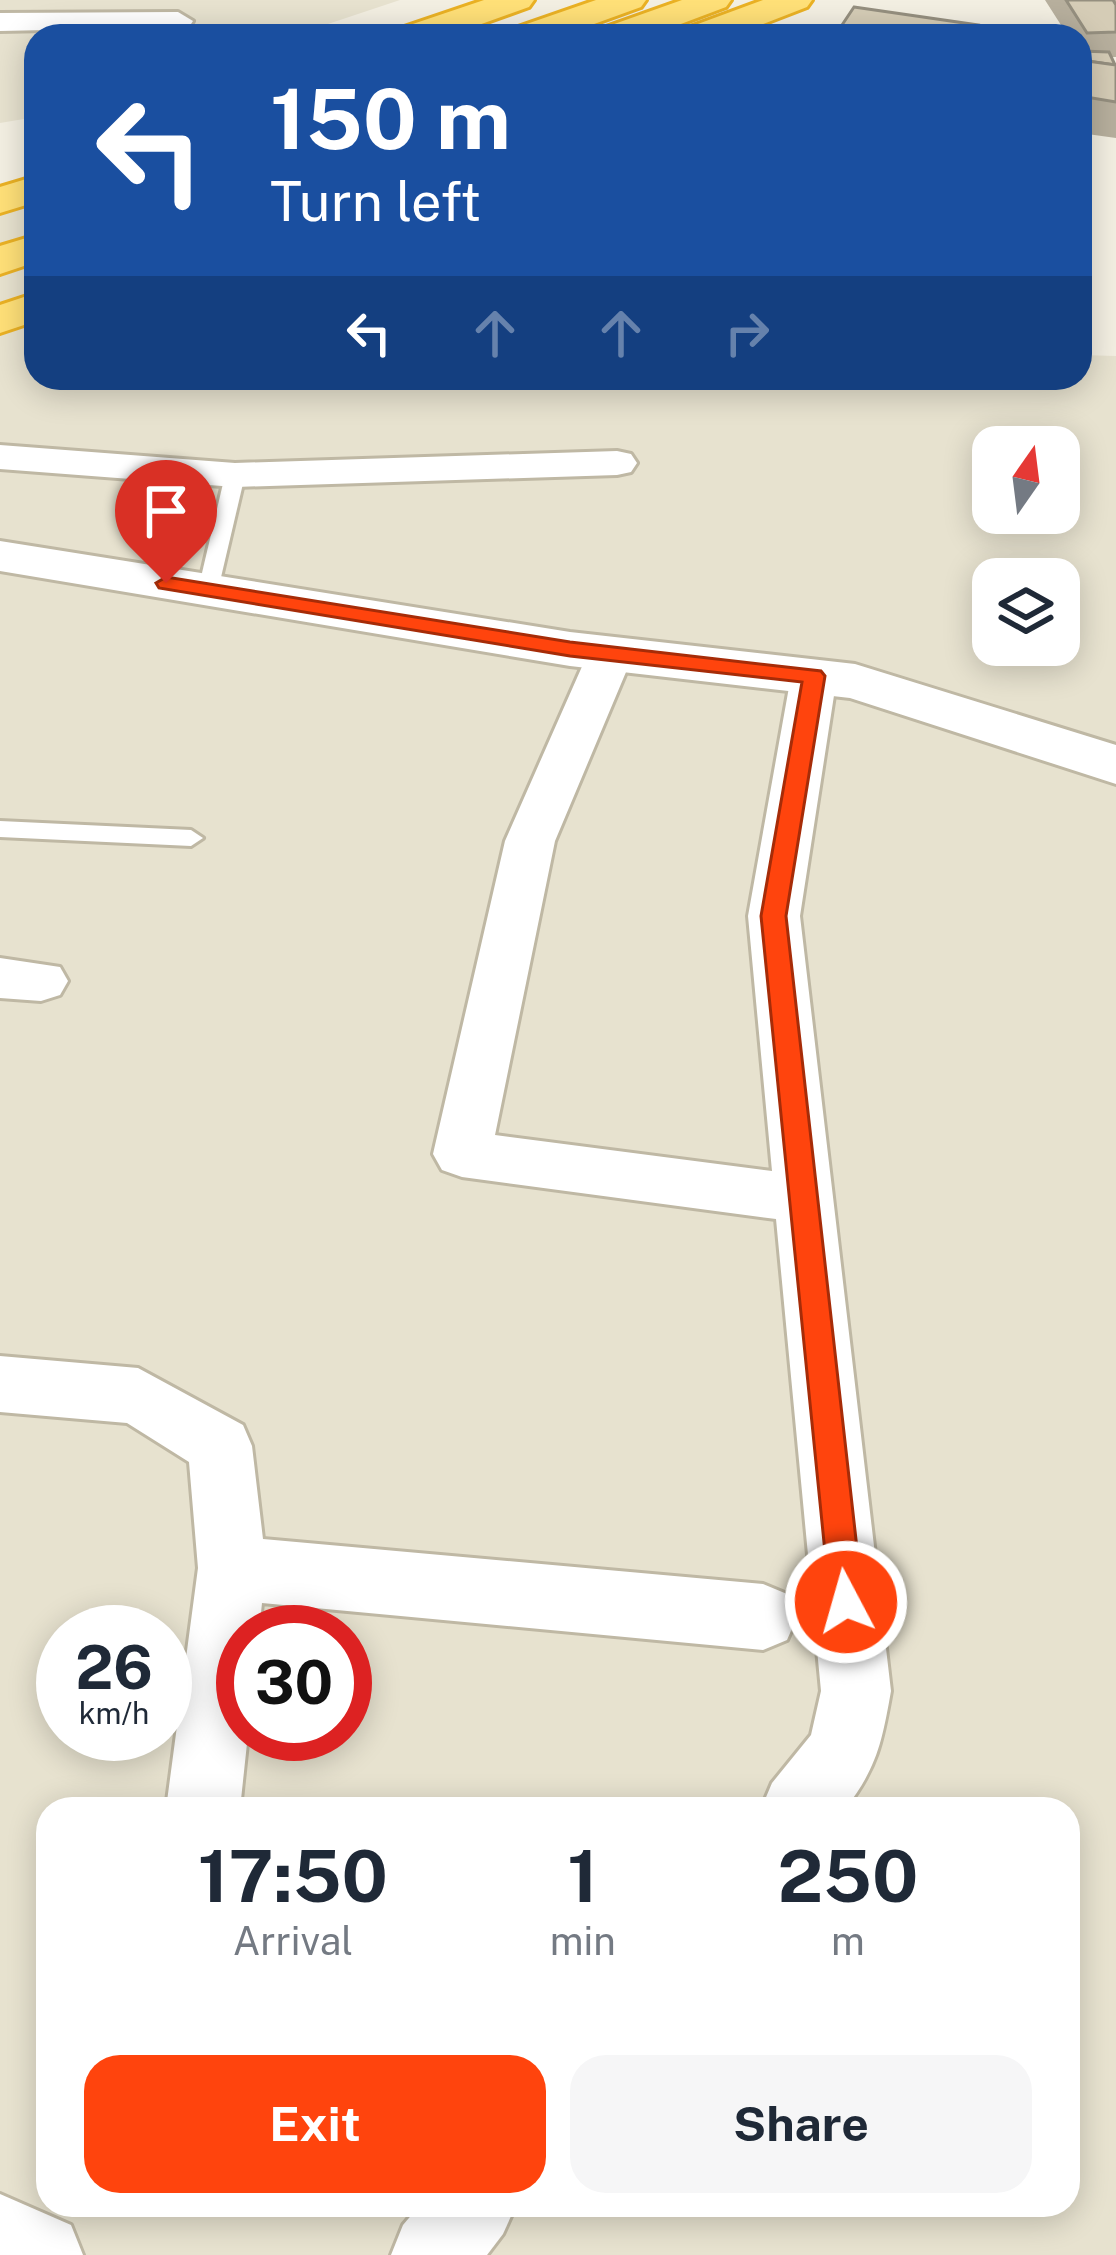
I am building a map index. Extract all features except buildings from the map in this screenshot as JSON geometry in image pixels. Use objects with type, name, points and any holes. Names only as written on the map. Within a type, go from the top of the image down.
[{"type":"highway","points":[[448,24],[517,0]]},
{"type":"highway","points":[[492,24],[559,0]]},
{"type":"highway","points":[[562,24],[629,0]]},
{"type":"highway","points":[[649,24],[714,0]]},
{"type":"highway","points":[[742,24],[811,4]]},
{"type":"highway","points":[[779,24],[811,4]]},
{"type":"street","points":[[0,22],[180,19]]},
{"type":"street","points":[[0,457],[235,475],[617,463]]},
{"type":"street","points":[[0,556],[610,653],[855,681],[1116,765]]},
{"type":"street","points":[[610,653],[530,841],[462,1154],[804,1199]]},
{"type":"street","points":[[808,1797],[844,1752],[856,1691],[774,916],[814,676]]},
{"type":"street","points":[[0,1384],[138,1396],[220,1446],[232,1568],[204,1797]]},
{"type":"street","points":[[232,1568],[763,1618]]},
{"type":"street","points":[[433,2255],[464,2217]]},
{"type":"street","points":[[0,2236],[41,2255]]},
{"type":"lane","points":[[208,590],[235,475]]},
{"type":"lane","points":[[0,829],[191,838]]},
{"type":"shaded area","points":[[0,0],[400,0],[328,24],[24,24],[24,119],[0,123]]},
{"type":"shaded area","points":[[24,195],[24,390],[1092,390],[1092,355],[1116,356],[1116,2255],[0,2255],[0,203]]},
{"type":"route","points":[[166,583],[570,649],[814,676],[774,916],[846,1602]]}]
